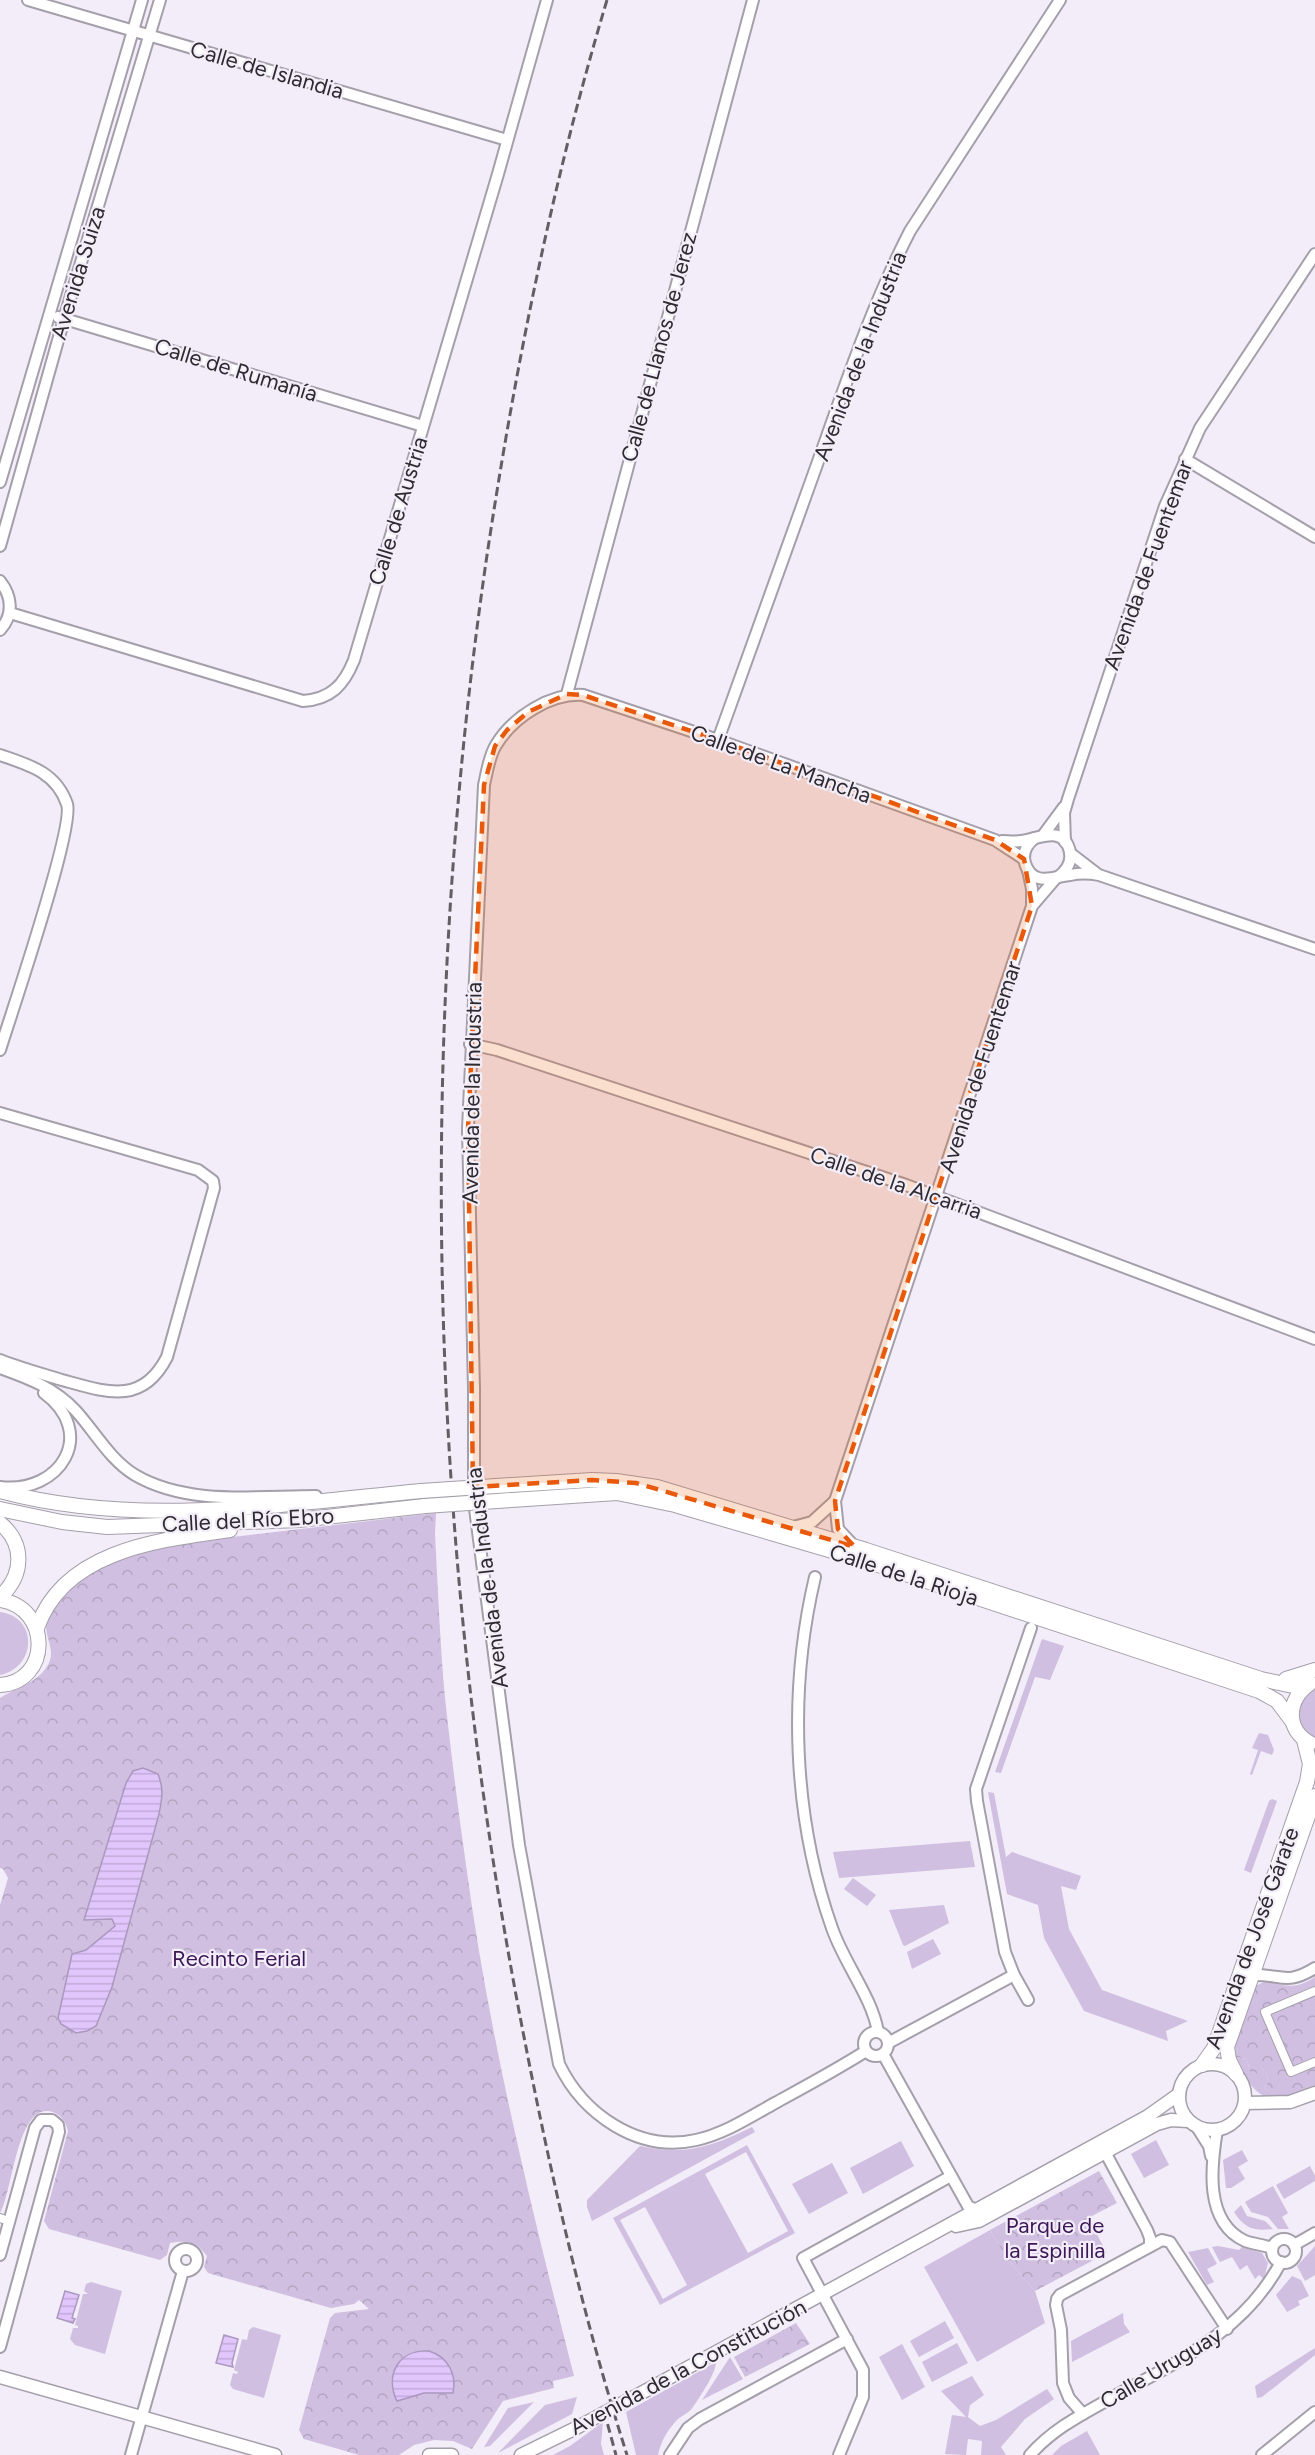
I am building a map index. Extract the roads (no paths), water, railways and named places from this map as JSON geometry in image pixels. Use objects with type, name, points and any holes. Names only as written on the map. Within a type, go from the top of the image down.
[{"type":"main road","name":"Calle de la Rioja","points":[[496,1486],[592,1480],[657,1487],[855,1547],[1261,1679],[1293,1686],[1312,1683]]},
{"type":"main road","name":"Calle del Río Ebro","points":[[0,1489],[27,1498],[116,1509],[230,1508],[496,1486]]},
{"type":"main road","name":"Calle de la Rioja","points":[[497,1501],[617,1493],[675,1505],[863,1560],[1259,1691],[1276,1701],[1292,1721],[1296,1731],[1310,1742]]},
{"type":"main road","name":"Calle del Río Ebro","points":[[0,1509],[62,1522],[107,1527],[299,1520],[425,1506],[497,1501]]},
{"type":"main road","points":[[37,1628],[44,1609],[68,1582],[83,1571],[123,1550],[153,1541],[299,1520]]},
{"type":"main road","points":[[0,1523],[16,1543],[19,1559],[16,1577],[0,1599],[21,1607],[31,1616],[40,1642],[37,1657],[30,1670],[18,1680],[1,1686]]},
{"type":"main road","name":"Calle de la Rioja","points":[[1261,1679],[1294,1678],[1315,1670]]},
{"type":"main road","points":[[1292,1721],[1293,1702],[1296,1695],[1312,1683]]},
{"type":"main road","name":"Avenida de José Gárate","points":[[1202,2065],[1214,2048],[1307,1782],[1310,1742]]},
{"type":"main road","name":"Avenida de José Gárate","points":[[1236,2074],[1229,2060],[1227,2047],[1315,1796]]},
{"type":"street","name":"Calle de Islandia","points":[[28,0],[507,140]]},
{"type":"street","name":"Avenida Suiza","points":[[0,482],[142,0]]},
{"type":"street","name":"Avenida Suiza","points":[[0,546],[64,319],[160,0]]},
{"type":"street","name":"Calle de Austria","points":[[10,613],[303,701],[325,696],[337,690],[347,677],[354,660],[547,0]]},
{"type":"street","name":"Calle de Llanos de Jerez","points":[[567,694],[753,0]]},
{"type":"street","name":"Avenida de la Industria","points":[[718,740],[878,296],[910,231],[1060,0]]},
{"type":"street","name":"Avenida de Fuentemar","points":[[1065,842],[1064,813],[1068,799],[1165,506],[1200,428],[1315,254]]},
{"type":"street","name":"Calle de Rumanía","points":[[48,314],[423,426]]},
{"type":"street","points":[[1185,459],[1315,537]]},
{"type":"street","points":[[0,581],[7,591],[10,602],[10,613],[0,630]]},
{"type":"street","name":"Calle de La Mancha","points":[[567,694],[583,695],[718,740],[995,840],[1017,842],[1040,836]]},
{"type":"street","name":"Avenida de la Industria","points":[[567,694],[544,703],[518,720],[495,746],[488,765],[484,785],[470,1044],[468,1129],[474,1389],[474,1501],[519,1845],[559,2064],[574,2092],[597,2115],[624,2130],[674,2143],[697,2140],[736,2125],[866,2051]]},
{"type":"street","points":[[0,755],[43,771],[60,790],[67,804],[67,825],[62,849],[0,1050]]},
{"type":"street","name":"Avenida de Fuentemar","points":[[1040,836],[1068,799]]},
{"type":"street","points":[[1099,875],[1070,853],[1065,842],[1055,836],[1040,836],[1027,847],[1026,863],[1040,879],[1082,874],[1099,875],[1315,949]]},
{"type":"street","name":"Calle de La Mancha","points":[[995,840],[1026,863]]},
{"type":"street","points":[[1057,878],[1068,867],[1070,853]]},
{"type":"street","name":"Avenida de Fuentemar","points":[[855,1547],[837,1529],[835,1501],[938,1196],[1032,906],[1032,889],[1026,863]]},
{"type":"street","name":"Avenida de Fuentemar","points":[[1032,906],[1057,878]]},
{"type":"street","name":"Calle de la Alcarria","points":[[470,1044],[497,1050],[938,1196],[1315,1338]]},
{"type":"street","points":[[0,1113],[198,1170],[213,1181],[213,1198],[167,1357],[160,1371],[149,1382],[133,1390],[110,1393],[0,1360]]},
{"type":"street","points":[[0,1368],[36,1382],[60,1396],[75,1410],[115,1458],[133,1474],[152,1483],[171,1490],[198,1495],[345,1498]]},
{"type":"street","points":[[0,1374],[25,1382],[54,1401],[66,1417],[70,1440],[67,1455],[50,1477],[25,1486],[0,1489]]},
{"type":"street","name":"Avenida de Fuentemar","points":[[790,1527],[812,1522],[835,1501]]},
{"type":"street","points":[[815,1577],[801,1648],[798,1712],[801,1782],[812,1862],[832,1930],[867,2002],[878,2032],[885,2036],[888,2043]]},
{"type":"street","points":[[1028,2000],[1014,1975],[1005,1952],[976,1789],[1031,1628]]},
{"type":"street","points":[[1252,1975],[1268,1974],[1294,1979],[1315,1968]]},
{"type":"street","points":[[878,2032],[867,2036],[864,2043],[866,2051],[876,2056],[883,2054],[888,2043],[1014,1975]]},
{"type":"street","points":[[1315,1991],[1265,2012],[1291,2072],[1315,2062]]},
{"type":"street","points":[[883,2054],[968,2206],[976,2210]]},
{"type":"street","points":[[1193,2124],[1217,2130],[1236,2121],[1245,2103],[1246,2092],[1236,2074],[1227,2067],[1216,2064],[1202,2065],[1187,2075],[1181,2084],[1179,2104],[1193,2124],[1209,2146],[1212,2160],[1213,2193],[1217,2208],[1225,2223],[1233,2233],[1245,2240],[1272,2248]]},
{"type":"street","points":[[1245,2103],[1290,2102],[1315,2093]]},
{"type":"street","name":"Avenida de la Constitución","points":[[521,2455],[645,2391],[1148,2116],[1179,2094]]},
{"type":"street","points":[[0,2255],[35,2128],[41,2120],[52,2120],[58,2125],[59,2132],[0,2347]]},
{"type":"street","name":"Avenida de la Constitución","points":[[908,2247],[956,2226],[979,2221],[1157,2124],[1172,2120],[1193,2124]]},
{"type":"street","points":[[1212,2160],[1217,2130]]},
{"type":"street","points":[[1105,2152],[1147,2230],[1150,2246]]},
{"type":"street","name":"Avenida de la Constitución","points":[[823,2294],[803,2258],[951,2176]]},
{"type":"street","points":[[1294,2245],[1315,2234]]},
{"type":"street","points":[[1285,2239],[1294,2245],[1294,2255],[1291,2260],[1281,2262],[1274,2257],[1272,2248],[1275,2243],[1285,2239]]},
{"type":"street","points":[[1083,2414],[1063,2383],[1061,2330],[1056,2299],[1060,2295],[1162,2240],[1170,2242],[1175,2247],[1227,2329]]},
{"type":"street","name":"Calle Uruguay","points":[[1030,2455],[1049,2436],[1083,2414],[1204,2346],[1227,2329],[1253,2304],[1272,2280],[1281,2262]]},
{"type":"street","points":[[131,2455],[183,2271]]},
{"type":"street","points":[[823,2294],[861,2364],[864,2385],[860,2408],[839,2455]]},
{"type":"street","points":[[670,2455],[688,2428],[700,2419],[847,2339]]},
{"type":"street","points":[[0,2377],[275,2455]]},
{"type":"street","points":[[1262,2455],[1315,2412]]},
{"type":"street","points":[[429,2455],[452,2455]]},
{"type":"railway","points":[[607,0],[569,138],[536,279],[509,420],[486,562],[463,747],[449,932],[442,1118],[443,1304],[452,1489],[468,1674],[493,1859],[546,2146],[583,2302],[627,2455]]},
{"type":"railway","points":[[604,2411],[616,2455]]},
{"type":"park label","name":"Recinto Ferial","points":[[239,1958]]},
{"type":"park label","name":"Parque de la Espinilla","points":[[1055,2238]]}]
